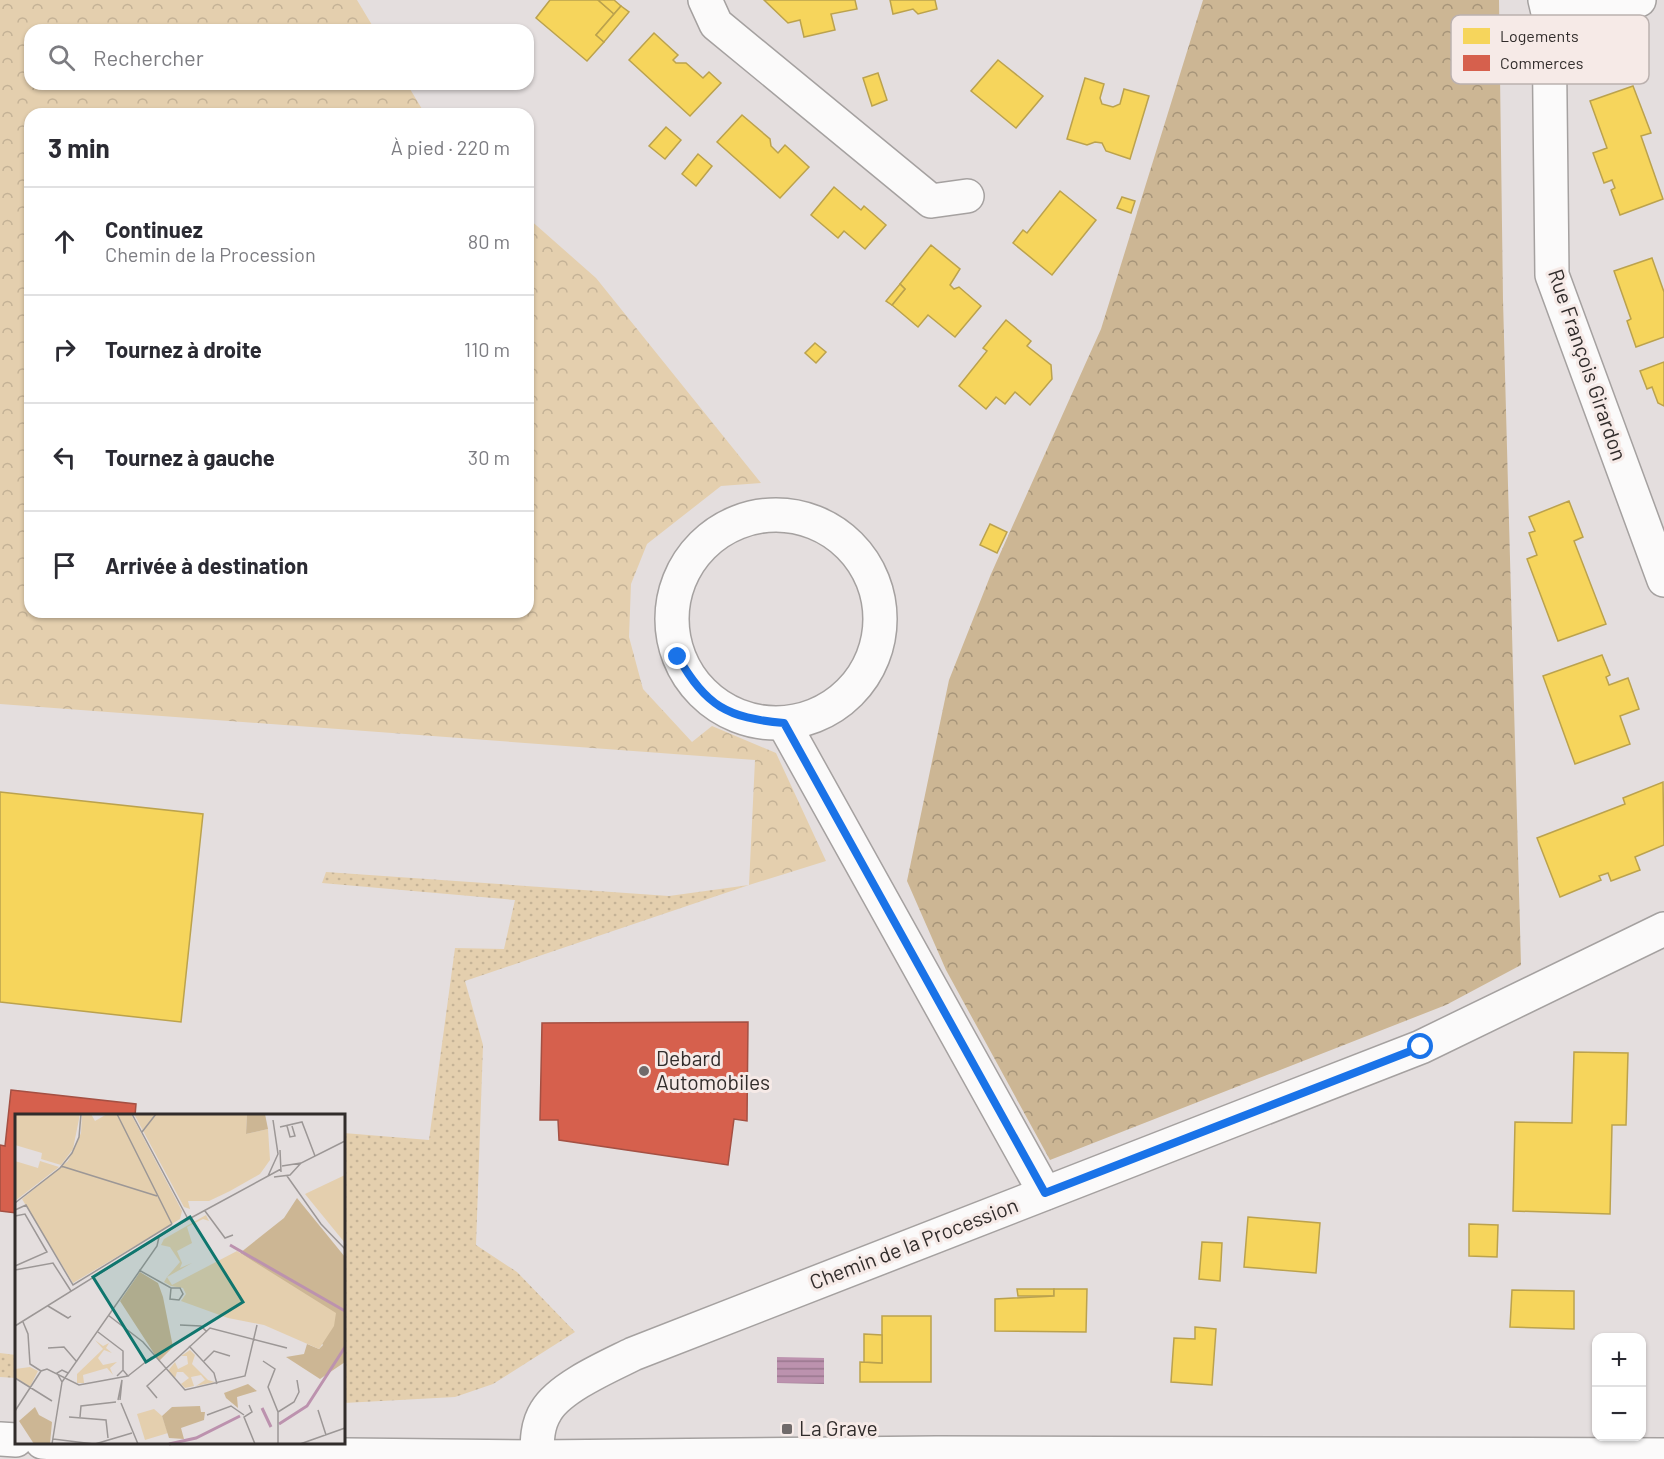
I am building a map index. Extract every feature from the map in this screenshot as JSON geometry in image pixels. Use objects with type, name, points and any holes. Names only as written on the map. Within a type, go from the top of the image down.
[{"type":"street","points":[[705,0],[716,24],[931,201],[967,196]]},
{"type":"street","points":[[1547,8],[1639,0]]},
{"type":"street","name":"Rue François Girardon","points":[[1548,84],[1552,275],[1664,580]]},
{"type":"street","points":[[772,513],[808,519],[840,536],[864,562],[879,595],[878,640],[870,666],[849,695],[819,715],[784,723],[750,720],[720,707],[694,686],[678,657],[671,624],[674,591],[688,560],[710,536],[740,520],[772,513]]},
{"type":"street","points":[[784,723],[1045,1193]]},
{"type":"street","name":"Chemin de la Procession","points":[[537,1457],[538,1430],[546,1409],[564,1394],[633,1354],[1421,1047],[1664,929]]},
{"type":"street","points":[[0,1439],[15,1440]]},
{"type":"street","points":[[38,1459],[40,1444]]},
{"type":"street","points":[[53,1444],[282,1456],[537,1457],[937,1453],[1664,1455]]},
{"type":"green space","points":[[0,0],[357,0],[371,24],[24,24],[24,90],[411,90],[421,108],[24,108],[24,618],[534,618],[534,223],[596,278],[761,483],[721,486],[647,544],[631,584],[629,637],[643,689],[692,742],[712,726],[776,753],[826,861],[749,885],[755,760],[0,704]]},
{"type":"green space","points":[[1203,0],[1499,0],[1499,15],[1451,15],[1451,84],[1500,84],[1503,300],[1521,965],[1446,1005],[1050,1160],[946,970],[907,881],[949,680],[991,574],[1101,329]]},
{"type":"green space","points":[[326,872],[669,896],[749,885],[465,981],[483,1045],[476,1245],[517,1272],[575,1332],[493,1384],[455,1397],[345,1403],[345,1133],[429,1140],[455,948],[504,949],[515,900],[322,883]]},
{"type":"green space","points":[[0,1353],[15,1355],[15,1378],[0,1377]]},
{"type":"shaded area","points":[[777,1357],[824,1358],[824,1384],[777,1383]]},
{"type":"building: Logements","points":[[550,0],[598,0],[614,14],[596,35],[604,42],[587,61],[536,18]]},
{"type":"building: Logements","points":[[598,0],[614,0],[621,6],[614,14]]},
{"type":"building: Logements","points":[[764,0],[855,0],[857,9],[831,14],[835,30],[804,37],[800,20],[788,23]]},
{"type":"building: Logements","points":[[890,0],[935,0],[937,9],[918,14],[913,9],[893,14]]},
{"type":"building: Logements","points":[[621,6],[629,12],[604,42],[596,35]]},
{"type":"building: Logements","points":[[654,33],[678,55],[673,60],[676,63],[686,63],[703,78],[709,72],[721,83],[690,116],[629,60]]},
{"type":"building: Logements","points":[[998,60],[1043,96],[1016,128],[971,91]]},
{"type":"building: Logements","points":[[878,73],[887,100],[872,106],[863,78]]},
{"type":"building: Logements","points":[[1085,78],[1104,84],[1100,98],[1102,104],[1113,107],[1120,104],[1124,89],[1149,96],[1130,159],[1106,151],[1102,143],[1095,142],[1087,145],[1067,139]]},
{"type":"building: Logements","points":[[1633,86],[1651,133],[1641,136],[1663,199],[1620,215],[1611,190],[1615,188],[1612,180],[1604,183],[1593,153],[1607,148],[1590,101]]},
{"type":"building: Logements","points":[[742,115],[770,139],[771,146],[778,153],[785,145],[809,167],[780,198],[717,142]]},
{"type":"building: Logements","points":[[666,127],[681,140],[665,159],[649,146]]},
{"type":"building: Logements","points":[[698,154],[712,166],[696,186],[682,174]]},
{"type":"building: Logements","points":[[834,187],[861,210],[864,206],[886,225],[865,249],[844,231],[838,238],[811,215]]},
{"type":"building: Logements","points":[[1060,191],[1096,220],[1052,275],[1013,243],[1023,230],[1027,233]]},
{"type":"building: Logements","points":[[1122,197],[1135,201],[1131,213],[1117,208]]},
{"type":"building: Logements","points":[[931,245],[960,269],[950,285],[954,289],[959,287],[981,306],[955,337],[928,315],[918,327],[892,305],[905,289],[900,284]]},
{"type":"building: Logements","points":[[1652,258],[1664,292],[1664,337],[1636,347],[1627,321],[1631,319],[1614,271]]},
{"type":"building: Logements","points":[[900,284],[905,289],[892,305],[886,301]]},
{"type":"building: Logements","points":[[1006,320],[1031,341],[1027,346],[1051,365],[1052,379],[1030,405],[1015,392],[1005,404],[996,397],[986,409],[959,386],[987,351],[983,348]]},
{"type":"building: Logements","points":[[815,343],[826,352],[816,363],[805,353]]},
{"type":"building: Logements","points":[[1664,362],[1664,406],[1658,403],[1652,387],[1647,389],[1640,371]]},
{"type":"building: Logements","points":[[1569,501],[1583,537],[1574,541],[1606,624],[1558,641],[1527,559],[1537,555],[1529,533],[1535,531],[1529,517]]},
{"type":"building: Logements","points":[[990,524],[1007,532],[997,553],[980,545]]},
{"type":"building: Logements","points":[[1602,655],[1610,675],[1606,677],[1609,685],[1628,678],[1639,709],[1620,716],[1630,744],[1575,764],[1543,676]]},
{"type":"building: Logements","points":[[1663,782],[1664,845],[1635,857],[1640,870],[1611,881],[1608,873],[1599,876],[1601,880],[1560,897],[1537,838],[1625,804],[1623,798]]},
{"type":"building: Logements","points":[[0,792],[203,814],[181,1022],[0,1002]]},
{"type":"building: Logements","points":[[1574,1052],[1628,1053],[1626,1125],[1612,1125],[1610,1214],[1513,1211],[1515,1122],[1572,1123]]},
{"type":"building: Logements","points":[[1248,1217],[1320,1223],[1316,1273],[1244,1267]]},
{"type":"building: Logements","points":[[1469,1224],[1498,1225],[1497,1257],[1469,1256]]},
{"type":"building: Logements","points":[[1202,1242],[1222,1243],[1220,1281],[1199,1279]]},
{"type":"building: Logements","points":[[1017,1289],[1054,1289],[1054,1296],[1018,1296]]},
{"type":"building: Logements","points":[[1054,1289],[1087,1289],[1086,1332],[995,1331],[995,1299],[1054,1296]]},
{"type":"building: Logements","points":[[1512,1290],[1574,1291],[1574,1329],[1510,1327]]},
{"type":"building: Logements","points":[[882,1316],[931,1316],[931,1382],[860,1382],[860,1362],[882,1363]]},
{"type":"building: Logements","points":[[1195,1327],[1216,1329],[1212,1385],[1171,1382],[1174,1338],[1195,1339]]},
{"type":"building: Logements","points":[[864,1334],[882,1335],[882,1363],[864,1362]]},
{"type":"building: Commerces","name":"Debard Automobiles","points":[[748,1022],[747,1121],[734,1119],[728,1165],[559,1140],[558,1120],[540,1120],[542,1023]]},
{"type":"building: Commerces","points":[[11,1090],[136,1104],[135,1114],[15,1114],[15,1213],[0,1211],[0,1145],[5,1146]]},
{"type":"place","name":"Debard Automobiles","points":[[644,1071]]},
{"type":"place","name":"La Grave","points":[[787,1429]]},
{"type":"route","points":[[678,657],[694,686],[720,707],[750,720],[784,723],[1045,1193],[1421,1047]]}]
